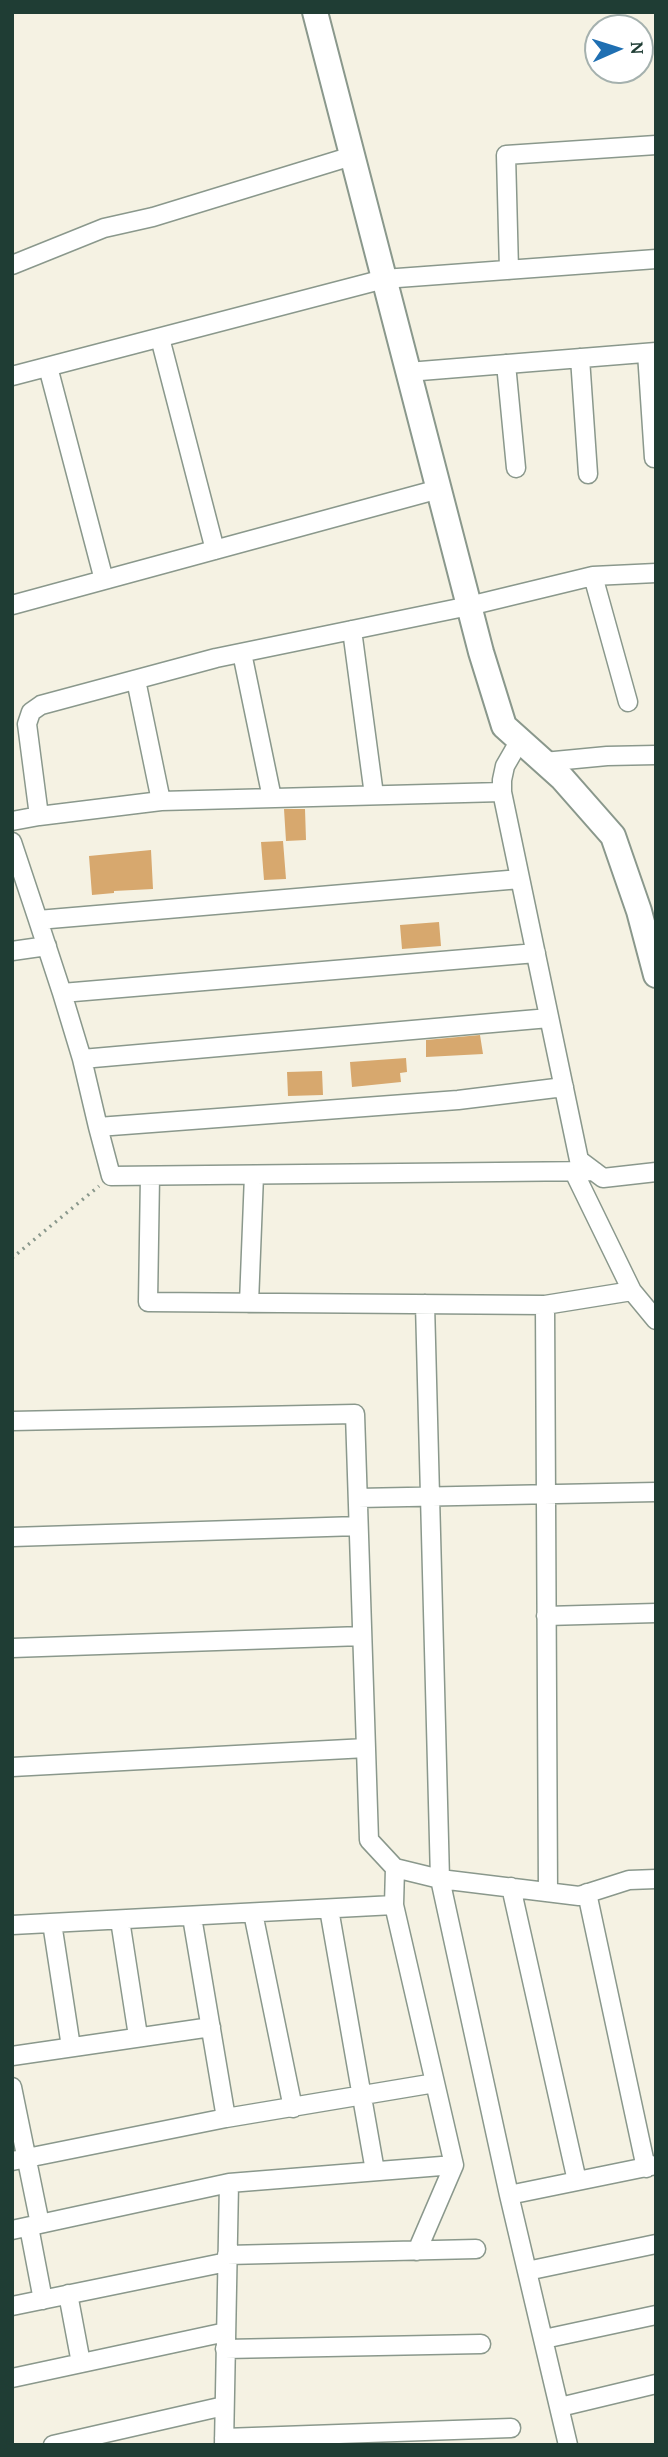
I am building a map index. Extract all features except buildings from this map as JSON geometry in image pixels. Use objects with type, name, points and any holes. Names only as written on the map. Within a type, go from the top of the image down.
[{"type":"street","points":[[315,12],[469,606],[504,726],[562,778],[613,836],[647,911],[656,975]]},
{"type":"street","points":[[509,270],[506,155],[656,145]]},
{"type":"street","points":[[12,265],[104,228],[153,217],[352,156]]},
{"type":"street","points":[[12,376],[384,279],[656,259]]},
{"type":"street","points":[[160,338],[215,550]]},
{"type":"street","points":[[408,372],[651,353],[654,458]]},
{"type":"street","points":[[580,358],[588,474]]},
{"type":"street","points":[[506,364],[516,468]]},
{"type":"street","points":[[48,367],[104,580]]},
{"type":"street","points":[[12,605],[439,489]]},
{"type":"street","points":[[39,816],[27,723],[31,712],[41,705],[242,653],[469,606],[593,576],[656,573]]},
{"type":"street","points":[[593,576],[628,702]]},
{"type":"street","points":[[352,630],[374,795]]},
{"type":"street","points":[[242,653],[272,798]]},
{"type":"street","points":[[136,680],[161,801]]},
{"type":"street","points":[[520,740],[505,766],[502,792],[579,1160],[603,1178],[656,1172]]},
{"type":"street","points":[[544,762],[656,755]]},
{"type":"street","points":[[12,821],[161,801],[502,792]]},
{"type":"street","points":[[14,853],[47,946],[82,1059],[111,1176],[594,1171]]},
{"type":"street","points":[[38,920],[520,879]]},
{"type":"street","points":[[12,951],[47,946]]},
{"type":"street","points":[[62,993],[536,953]]},
{"type":"street","points":[[82,1059],[549,1018]]},
{"type":"street","points":[[98,1127],[444,1101],[564,1087]]},
{"type":"street","points":[[574,1172],[632,1291],[656,1320]]},
{"type":"street","points":[[249,1303],[254,1175]]},
{"type":"street","points":[[150,1176],[148,1302],[545,1305],[632,1291]]},
{"type":"street","points":[[425,1304],[440,1879],[509,2195],[568,2445]]},
{"type":"street","points":[[545,1305],[548,1892]]},
{"type":"street","points":[[12,1421],[355,1414],[369,1840],[396,1868],[440,1879],[579,1896],[629,1880],[655,1881]]},
{"type":"street","points":[[358,1498],[431,1494],[656,1492]]},
{"type":"street","points":[[12,1538],[358,1526]]},
{"type":"street","points":[[547,1616],[656,1613]]},
{"type":"street","points":[[12,1648],[362,1636]]},
{"type":"street","points":[[12,1767],[366,1748]]},
{"type":"street","points":[[396,1868],[394,1905],[454,2165],[417,2251]]},
{"type":"street","points":[[510,1887],[577,2181]]},
{"type":"street","points":[[509,2195],[651,2166],[587,1894]]},
{"type":"street","points":[[12,1925],[394,1905]]},
{"type":"street","points":[[329,1909],[375,2171]]},
{"type":"street","points":[[253,1913],[293,2108]]},
{"type":"street","points":[[192,1917],[226,2118]]},
{"type":"street","points":[[120,1920],[138,2036]]},
{"type":"street","points":[[52,1923],[71,2047]]},
{"type":"street","points":[[12,2056],[211,2027]]},
{"type":"street","points":[[20,2160],[226,2118],[435,2083]]},
{"type":"street","points":[[12,2087],[27,2227],[43,2300]]},
{"type":"street","points":[[27,2227],[229,2183],[454,2165]]},
{"type":"street","points":[[229,2183],[224,2442],[511,2428]]},
{"type":"street","points":[[527,2270],[656,2244]]},
{"type":"street","points":[[12,2306],[227,2258],[476,2249]]},
{"type":"street","points":[[68,2294],[81,2363]]},
{"type":"street","points":[[544,2339],[656,2315]]},
{"type":"street","points":[[12,2378],[81,2363],[226,2341],[481,2344]]},
{"type":"street","points":[[560,2407],[656,2384]]},
{"type":"street","points":[[53,2445],[225,2406]]},
{"type":"path","points":[[12,1258],[111,1176]]}]
